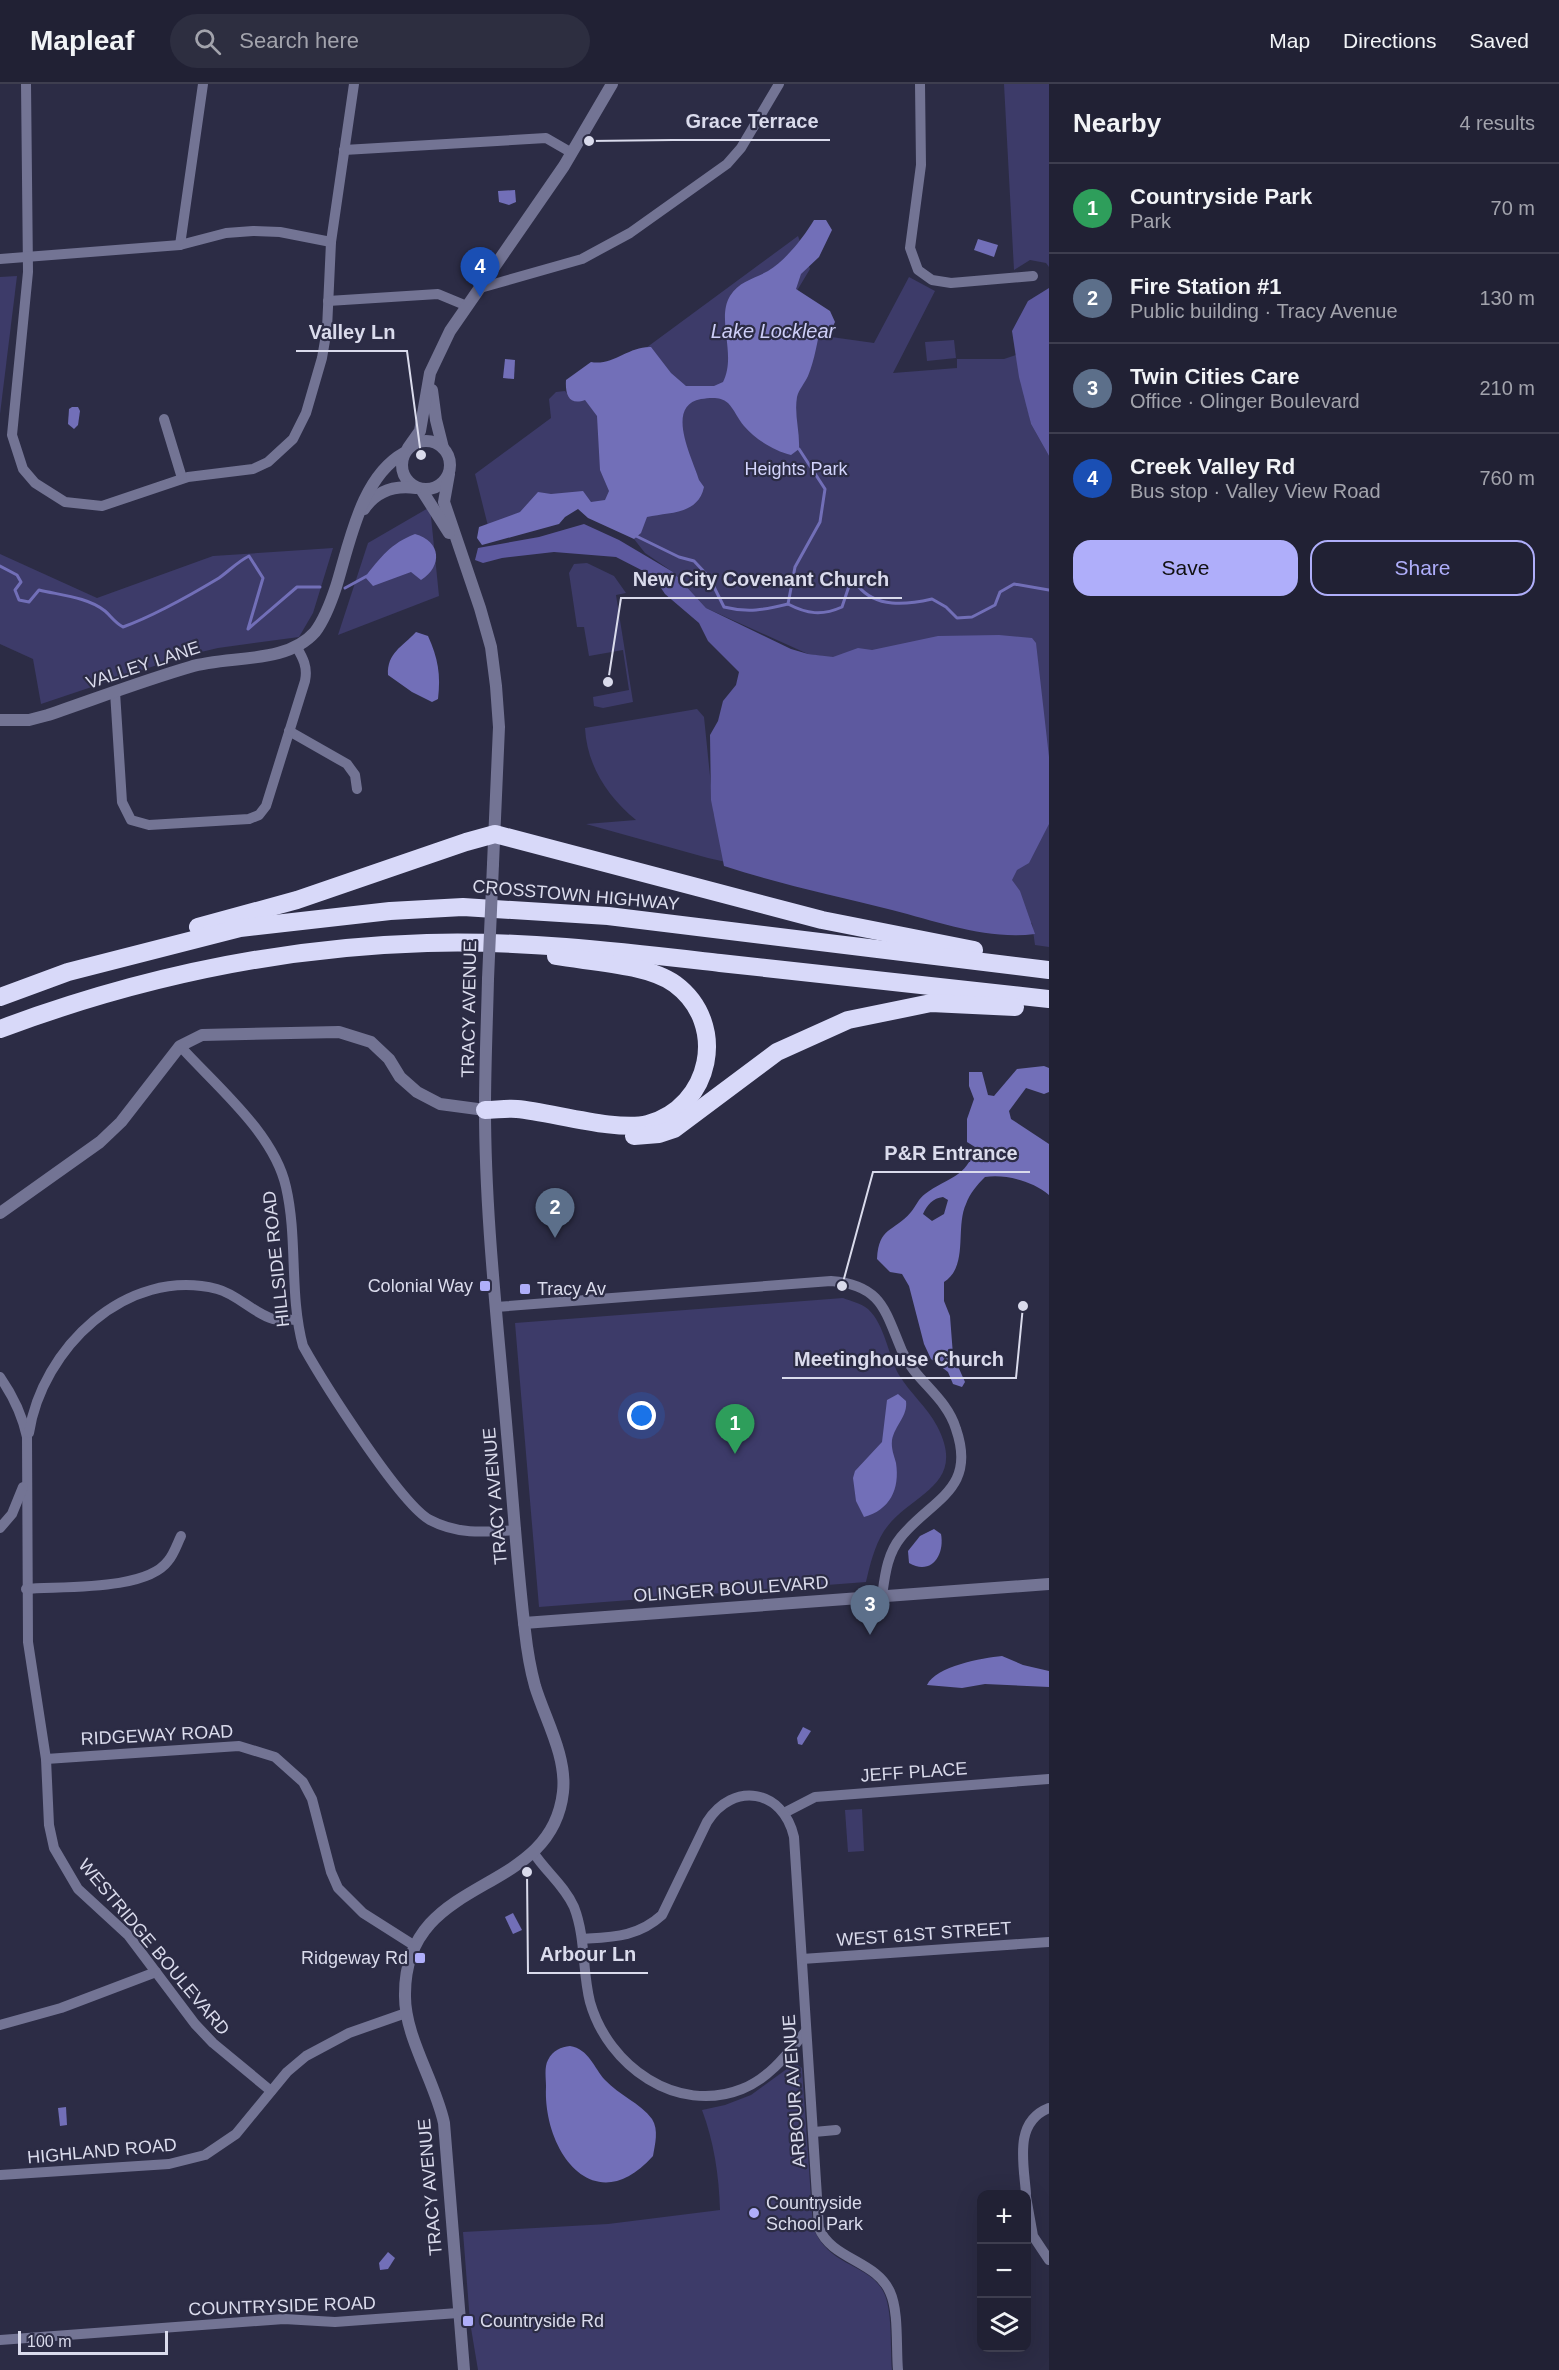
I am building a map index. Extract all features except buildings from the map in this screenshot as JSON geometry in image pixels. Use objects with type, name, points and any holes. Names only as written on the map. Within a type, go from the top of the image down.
[{"type":"highway","points":[[68,972],[218,920],[297,900],[495,834],[822,920],[1049,964]]},
{"type":"highway","name":"CROSSTOWN HIGHWAY","points":[[0,997],[68,972],[240,928],[390,911],[463,907],[608,916],[1049,970]]},
{"type":"highway","points":[[0,1029],[86,1000],[190,971],[290,955],[390,945],[467,942],[576,947],[1049,999]]},
{"type":"highway","points":[[390,945],[555,956],[650,973],[676,985],[701,1016],[708,1047],[707,1065],[702,1078],[690,1096],[658,1121],[635,1126],[516,1109],[485,1110]]},
{"type":"highway","points":[[485,1110],[608,1135],[630,1137],[659,1134],[674,1129],[777,1052],[848,1020],[931,1003],[1049,1009]]},
{"type":"street","points":[[26,84],[28,257],[12,435],[23,469],[49,494],[65,502],[84,506],[102,506],[182,478],[253,469],[268,462],[293,439],[309,404],[322,358],[331,242],[354,84]]},
{"type":"street","points":[[180,245],[202,84]]},
{"type":"street","points":[[430,373],[436,420],[443,448],[450,460],[449,474],[440,485],[419,488],[411,484],[402,471],[406,451],[420,431],[430,373],[450,331],[572,153],[612,84]]},
{"type":"street","points":[[480,288],[582,259],[648,221],[727,164],[753,130],[779,84]]},
{"type":"street","points":[[920,84],[921,165],[910,248],[918,270],[932,280],[951,283],[1033,276]]},
{"type":"street","points":[[344,150],[546,138],[572,153]]},
{"type":"street","points":[[0,259],[180,245],[226,233],[253,231],[280,232],[331,242]]},
{"type":"street","points":[[328,301],[438,294],[467,306]]},
{"type":"street","points":[[164,419],[182,478]]},
{"type":"street","points":[[406,451],[422,441],[437,443],[443,448]]},
{"type":"street","name":"VALLEY LANE","points":[[0,720],[29,720],[190,667],[271,654],[296,646],[314,632],[329,606],[371,483],[393,459],[406,451]]},
{"type":"street","name":"TRACY AVENUE","points":[[449,474],[444,501],[491,647],[496,686],[499,727],[485,1110],[496,1307],[524,1623],[534,1685],[562,1771],[563,1791],[559,1811],[551,1830],[533,1852],[508,1871],[446,1906],[432,1920],[415,1946],[406,1974],[406,2013],[439,2100],[444,2123],[464,2370]]},
{"type":"street","name":"VALLEY LANE","points":[[359,518],[366,505],[379,493],[402,486],[419,488]]},
{"type":"street","name":"TRACY AVENUE","points":[[419,488],[456,543]]},
{"type":"street","points":[[115,692],[122,802],[131,820],[149,825],[249,819],[259,815],[266,806],[307,672],[296,646]]},
{"type":"street","points":[[289,730],[347,764],[356,775],[357,789]]},
{"type":"street","points":[[0,1213],[78,1160],[107,1135],[140,1100],[164,1063],[180,1046],[202,1035],[339,1032],[371,1042],[389,1059],[400,1077],[417,1092],[440,1104],[485,1110]]},
{"type":"street","name":"HILLSIDE ROAD","points":[[180,1046],[254,1127],[280,1166],[287,1188],[296,1320],[303,1346],[312,1362],[414,1508],[428,1519],[463,1532],[516,1530]]},
{"type":"street","points":[[496,1307],[831,1281],[848,1282],[875,1296],[886,1308],[904,1357],[939,1396],[949,1412],[961,1448],[957,1478],[950,1491],[901,1537],[893,1550],[882,1596]]},
{"type":"street","points":[[0,1528],[12,1514],[21,1496],[26,1478],[26,1458],[35,1404],[55,1363],[77,1334],[122,1302],[169,1288],[194,1286],[218,1289],[274,1319],[296,1320]]},
{"type":"street","name":"WESTRIDGE BOULEVARD","points":[[0,1377],[14,1397],[23,1417],[27,1437],[26,1589],[31,1672],[46,1759],[49,1825],[54,1848],[78,1889],[128,1935],[178,2004],[213,2043],[271,2091]]},
{"type":"street","points":[[26,1589],[126,1582],[143,1577],[159,1570],[168,1561],[181,1536]]},
{"type":"street","name":"OLINGER BOULEVARD","points":[[524,1623],[1049,1584]]},
{"type":"street","name":"RIDGEWAY ROAD","points":[[46,1759],[239,1746],[275,1757],[303,1782],[312,1798],[331,1872],[338,1888],[363,1913],[415,1946]]},
{"type":"street","name":"JEFF PLACE","points":[[784,1813],[815,1797],[1049,1779]]},
{"type":"street","points":[[582,1939],[636,1933],[650,1926],[662,1915],[707,1822],[724,1802],[750,1795],[775,1804],[784,1813]]},
{"type":"street","name":"ARBOUR AVENUE","points":[[784,1813],[794,1837],[819,2228],[823,2239],[876,2275],[891,2292],[898,2370]]},
{"type":"street","points":[[533,1852],[574,1907],[582,1939],[590,2002],[605,2034],[626,2062],[664,2089],[704,2097],[743,2089],[762,2079],[806,2031]]},
{"type":"street","name":"WEST 61ST STREET","points":[[802,1959],[1049,1942]]},
{"type":"street","points":[[0,2025],[61,2007],[156,1972]]},
{"type":"street","name":"HIGHLAND ROAD","points":[[0,2175],[188,2161],[222,2146],[236,2134],[271,2091],[306,2056],[327,2043],[406,2013]]},
{"type":"street","points":[[1026,2190],[1023,2143],[1025,2133],[1037,2114],[1049,2108]]},
{"type":"street","points":[[814,2132],[836,2130]]},
{"type":"street","points":[[1031,2225],[1033,2236],[1049,2260]]},
{"type":"street","name":"COUNTRYSIDE ROAD","points":[[0,2340],[275,2320],[335,2322],[458,2313]]},
{"type":"green space","points":[[1004,84],[1049,84],[1049,267],[1046,263],[1030,260],[1014,270]]},
{"type":"green space","name":"Heights Park","points":[[798,236],[810,269],[774,329],[874,343],[909,277],[935,291],[893,373],[957,368],[957,359],[1004,359],[1016,355],[1031,424],[1049,456],[1049,947],[1035,945],[1032,923],[829,885],[708,858],[586,824],[636,820],[616,801],[601,780],[590,755],[585,728],[697,709],[704,717],[714,815],[801,809],[822,656],[808,654],[706,608],[673,572],[645,553],[634,539],[636,537],[581,502],[490,534],[475,474],[551,418],[549,399],[556,392],[565,391],[574,401]]},
{"type":"green space","points":[[17,276],[0,414],[0,277]]},
{"type":"green space","points":[[954,340],[956,358],[927,361],[925,342]]},
{"type":"green space","points":[[430,507],[439,596],[338,635],[368,543]]},
{"type":"green space","points":[[333,548],[313,613],[299,637],[218,648],[184,656],[41,704],[33,659],[0,644],[0,554],[97,598],[213,556]]},
{"type":"green space","points":[[587,563],[614,576],[626,593],[616,595],[633,702],[603,708],[594,706],[593,697],[629,690],[623,650],[589,656],[584,627],[577,627],[569,573],[574,564]]},
{"type":"green space","points":[[843,1298],[866,1307],[874,1316],[899,1375],[933,1419],[945,1446],[946,1463],[941,1476],[884,1531],[875,1550],[866,1582],[539,1607],[515,1323]]},
{"type":"green space","points":[[862,1809],[864,1851],[848,1852],[845,1810]]},
{"type":"green space","name":"Countryside School Park","points":[[795,2063],[802,2068],[813,2227],[828,2250],[868,2275],[883,2291],[890,2318],[892,2370],[478,2370],[470,2322],[463,2232],[608,2224],[720,2210],[715,2159],[702,2110],[725,2105],[751,2095]]},
{"type":"shaded area","points":[[1049,288],[1049,456],[1031,424],[1019,377],[1012,331],[1028,301]]},
{"type":"shaded area","points":[[584,524],[619,540],[673,572],[706,608],[791,649],[808,654],[833,657],[858,648],[872,650],[938,636],[999,635],[1032,638],[1036,643],[1049,757],[1049,824],[1029,863],[1017,870],[1012,880],[1020,891],[1035,934],[999,934],[963,929],[724,866],[711,800],[710,735],[718,721],[723,701],[736,685],[739,672],[708,641],[699,623],[665,594],[653,576],[616,557],[554,552],[502,558],[483,563],[475,560],[478,548],[539,537]]},
{"type":"water","points":[[515,190],[516,202],[509,205],[499,202],[498,191]]},
{"type":"water","name":"Lake Locklear","points":[[814,220],[826,220],[832,230],[819,257],[801,274],[796,289],[830,311],[835,322],[832,328],[821,325],[807,379],[797,397],[799,449],[791,455],[772,447],[748,431],[725,401],[715,398],[701,399],[690,404],[684,412],[683,422],[687,447],[699,480],[704,487],[696,503],[682,511],[647,517],[641,533],[634,539],[588,518],[578,509],[559,524],[482,545],[477,538],[479,527],[520,512],[538,492],[551,494],[583,491],[591,502],[605,500],[609,491],[600,470],[597,416],[585,400],[575,401],[569,397],[566,380],[591,362],[607,361],[635,349],[651,347],[671,373],[686,386],[714,386],[723,382],[728,360],[725,315],[730,296],[742,284],[768,271],[788,255]]},
{"type":"water","points":[[978,239],[998,245],[994,257],[974,250]]},
{"type":"water","points":[[505,359],[515,360],[514,379],[503,378]]},
{"type":"water","points":[[78,407],[80,411],[78,425],[74,429],[68,424],[69,409]]},
{"type":"water","points":[[415,534],[424,537],[434,548],[436,561],[433,568],[421,580],[411,572],[373,586],[365,577],[370,570],[393,547]]},
{"type":"water","points":[[416,632],[428,636],[436,659],[439,674],[438,699],[432,702],[412,692],[388,675],[388,667],[393,656]]},
{"type":"water","points":[[1044,1066],[1049,1068],[1049,1092],[1044,1094],[1026,1088],[1009,1111],[1011,1119],[1049,1144],[1049,1195],[1027,1182],[993,1176],[985,1177],[968,1200],[961,1224],[959,1257],[952,1275],[944,1282],[944,1301],[950,1316],[953,1355],[965,1382],[962,1387],[953,1384],[948,1372],[931,1359],[924,1344],[909,1286],[902,1274],[890,1272],[877,1259],[878,1248],[884,1235],[911,1212],[923,1196],[956,1176],[967,1165],[975,1147],[967,1142],[967,1119],[974,1099],[969,1086],[969,1072],[982,1072],[988,1095],[994,1096],[1017,1069]],"holes":[[[943,1197],[948,1200],[944,1214],[932,1221],[923,1214],[933,1200]]]},
{"type":"water","points":[[898,1394],[906,1401],[906,1406],[892,1440],[897,1472],[894,1490],[887,1504],[873,1514],[864,1517],[856,1501],[853,1478],[855,1471],[882,1442],[887,1400]]},
{"type":"water","points":[[934,1529],[941,1534],[942,1542],[935,1561],[924,1567],[909,1563],[908,1551],[920,1536]]},
{"type":"water","points":[[1002,1656],[1023,1665],[1049,1671],[1049,1687],[985,1684],[962,1688],[927,1685],[932,1678],[949,1668]]},
{"type":"water","points":[[803,1727],[811,1731],[802,1745],[798,1744],[797,1738]]},
{"type":"water","points":[[513,1913],[522,1930],[513,1934],[505,1917]]},
{"type":"water","points":[[570,2046],[587,2055],[605,2080],[642,2108],[654,2123],[656,2137],[653,2156],[631,2175],[611,2182],[592,2180],[576,2170],[563,2154],[553,2134],[547,2111],[546,2066],[555,2051]]},
{"type":"water","points":[[66,2107],[67,2125],[60,2126],[58,2108]]},
{"type":"water","points":[[388,2252],[395,2258],[388,2269],[380,2270],[379,2263]]},
{"type":"waterway","points":[[788,604],[795,567],[820,522],[825,489],[799,449]]},
{"type":"waterway","points":[[634,535],[679,557],[694,561],[709,577],[724,607],[733,609],[756,610],[788,604],[808,612],[828,612],[842,607],[849,586],[858,586],[874,598],[892,603],[912,603],[932,599],[946,607],[957,618],[972,617],[995,605],[1000,592],[1014,584],[1049,590]]},
{"type":"waterway","points":[[0,566],[17,575],[21,582],[15,590],[19,600],[29,602],[39,590],[73,597],[98,606],[123,627],[184,598],[219,578],[249,556],[263,578],[248,629],[297,587],[320,587]]},
{"type":"waterway","points":[[345,588],[367,576]]},
{"type":"place","name":"Grace Terrace","points":[[589,141]]},
{"type":"place","name":"Creek Valley Rd","points":[[480,297]]},
{"type":"place","name":"Valley Ln","points":[[421,455]]},
{"type":"place","name":"New City Covenant Church","points":[[608,682]]},
{"type":"place","name":"Fire Station #1","points":[[555,1238]]},
{"type":"place","name":"Colonial Way","points":[[485,1286]]},
{"type":"place","name":"P&R Entrance","points":[[842,1286]]},
{"type":"place","name":"Tracy Av","points":[[525,1289]]},
{"type":"place","name":"Meetinghouse Church","points":[[1023,1306]]},
{"type":"place","name":"Countryside Park","points":[[735,1454]]},
{"type":"place","name":"Twin Cities Care","points":[[870,1635]]},
{"type":"place","name":"Arbour Ln","points":[[527,1872]]},
{"type":"place","name":"Ridgeway Rd","points":[[420,1958]]},
{"type":"place","name":"Countryside School Park","points":[[754,2213]]},
{"type":"place","name":"Countryside Rd","points":[[468,2321]]}]
